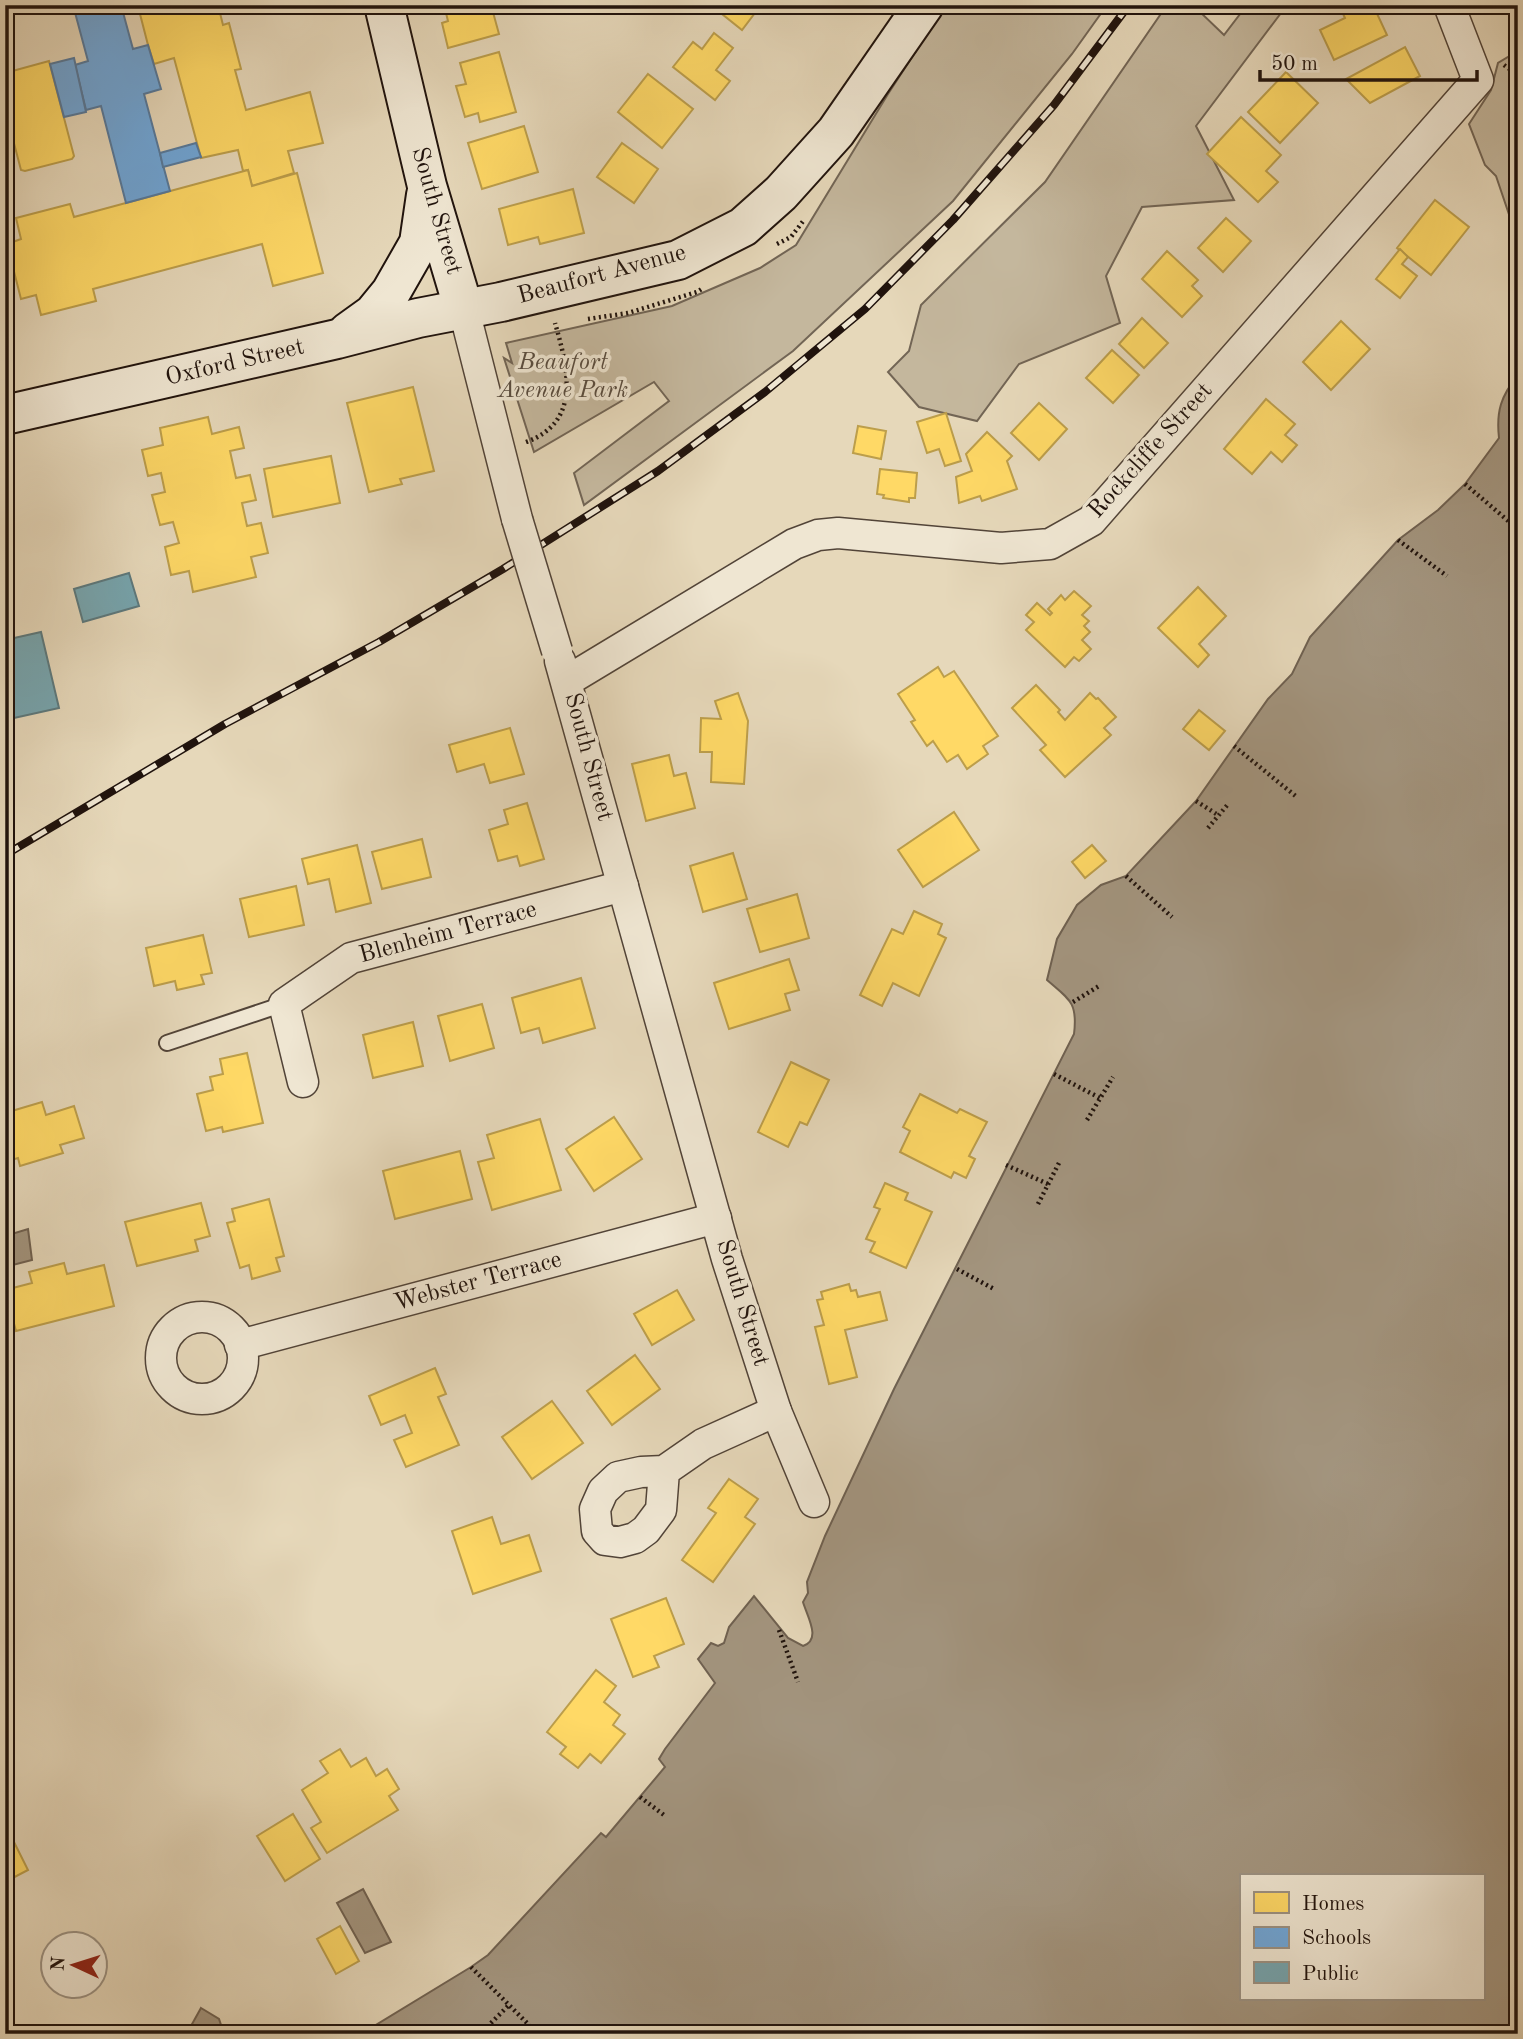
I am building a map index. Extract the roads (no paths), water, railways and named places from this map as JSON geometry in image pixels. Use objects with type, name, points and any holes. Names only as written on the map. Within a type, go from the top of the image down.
[{"type":"main road","name":"South Street","points":[[384,5],[427,186],[464,310]]},
{"type":"main road","name":"Beaufort Avenue","points":[[464,310],[678,260],[743,226],[781,193],[836,132],[923,5]]},
{"type":"main road","points":[[337,339],[373,314],[391,292],[419,243],[427,186]]},
{"type":"main road","name":"Oxford Street","points":[[5,415],[418,318],[464,310]]},
{"type":"street","name":"Rockcliffe Street","points":[[567,681],[794,544],[818,535],[838,533],[1001,548],[1050,544],[1091,521],[1478,80],[1449,5]]},
{"type":"street","name":"South Street","points":[[464,310],[517,519],[567,681],[716,1218],[776,1411],[814,1502]]},
{"type":"street","name":"Blenheim Terrace","points":[[284,1004],[351,958],[623,886]]},
{"type":"street","points":[[284,1004],[303,1082]]},
{"type":"street","name":"Webster Terrace","points":[[240,1345],[716,1218]]},
{"type":"street","points":[[664,1471],[703,1444],[776,1411]]},
{"type":"lane","name":"Blenheim Terrace","points":[[167,1044],[284,1004]]},
{"type":"railway","points":[[5,855],[225,724],[379,642],[503,569],[658,471],[765,392],[865,309],[953,220],[1054,105],[1129,5]]},
{"type":"park label","name":"Beaufort Avenue Park","points":[[563,377]]}]
